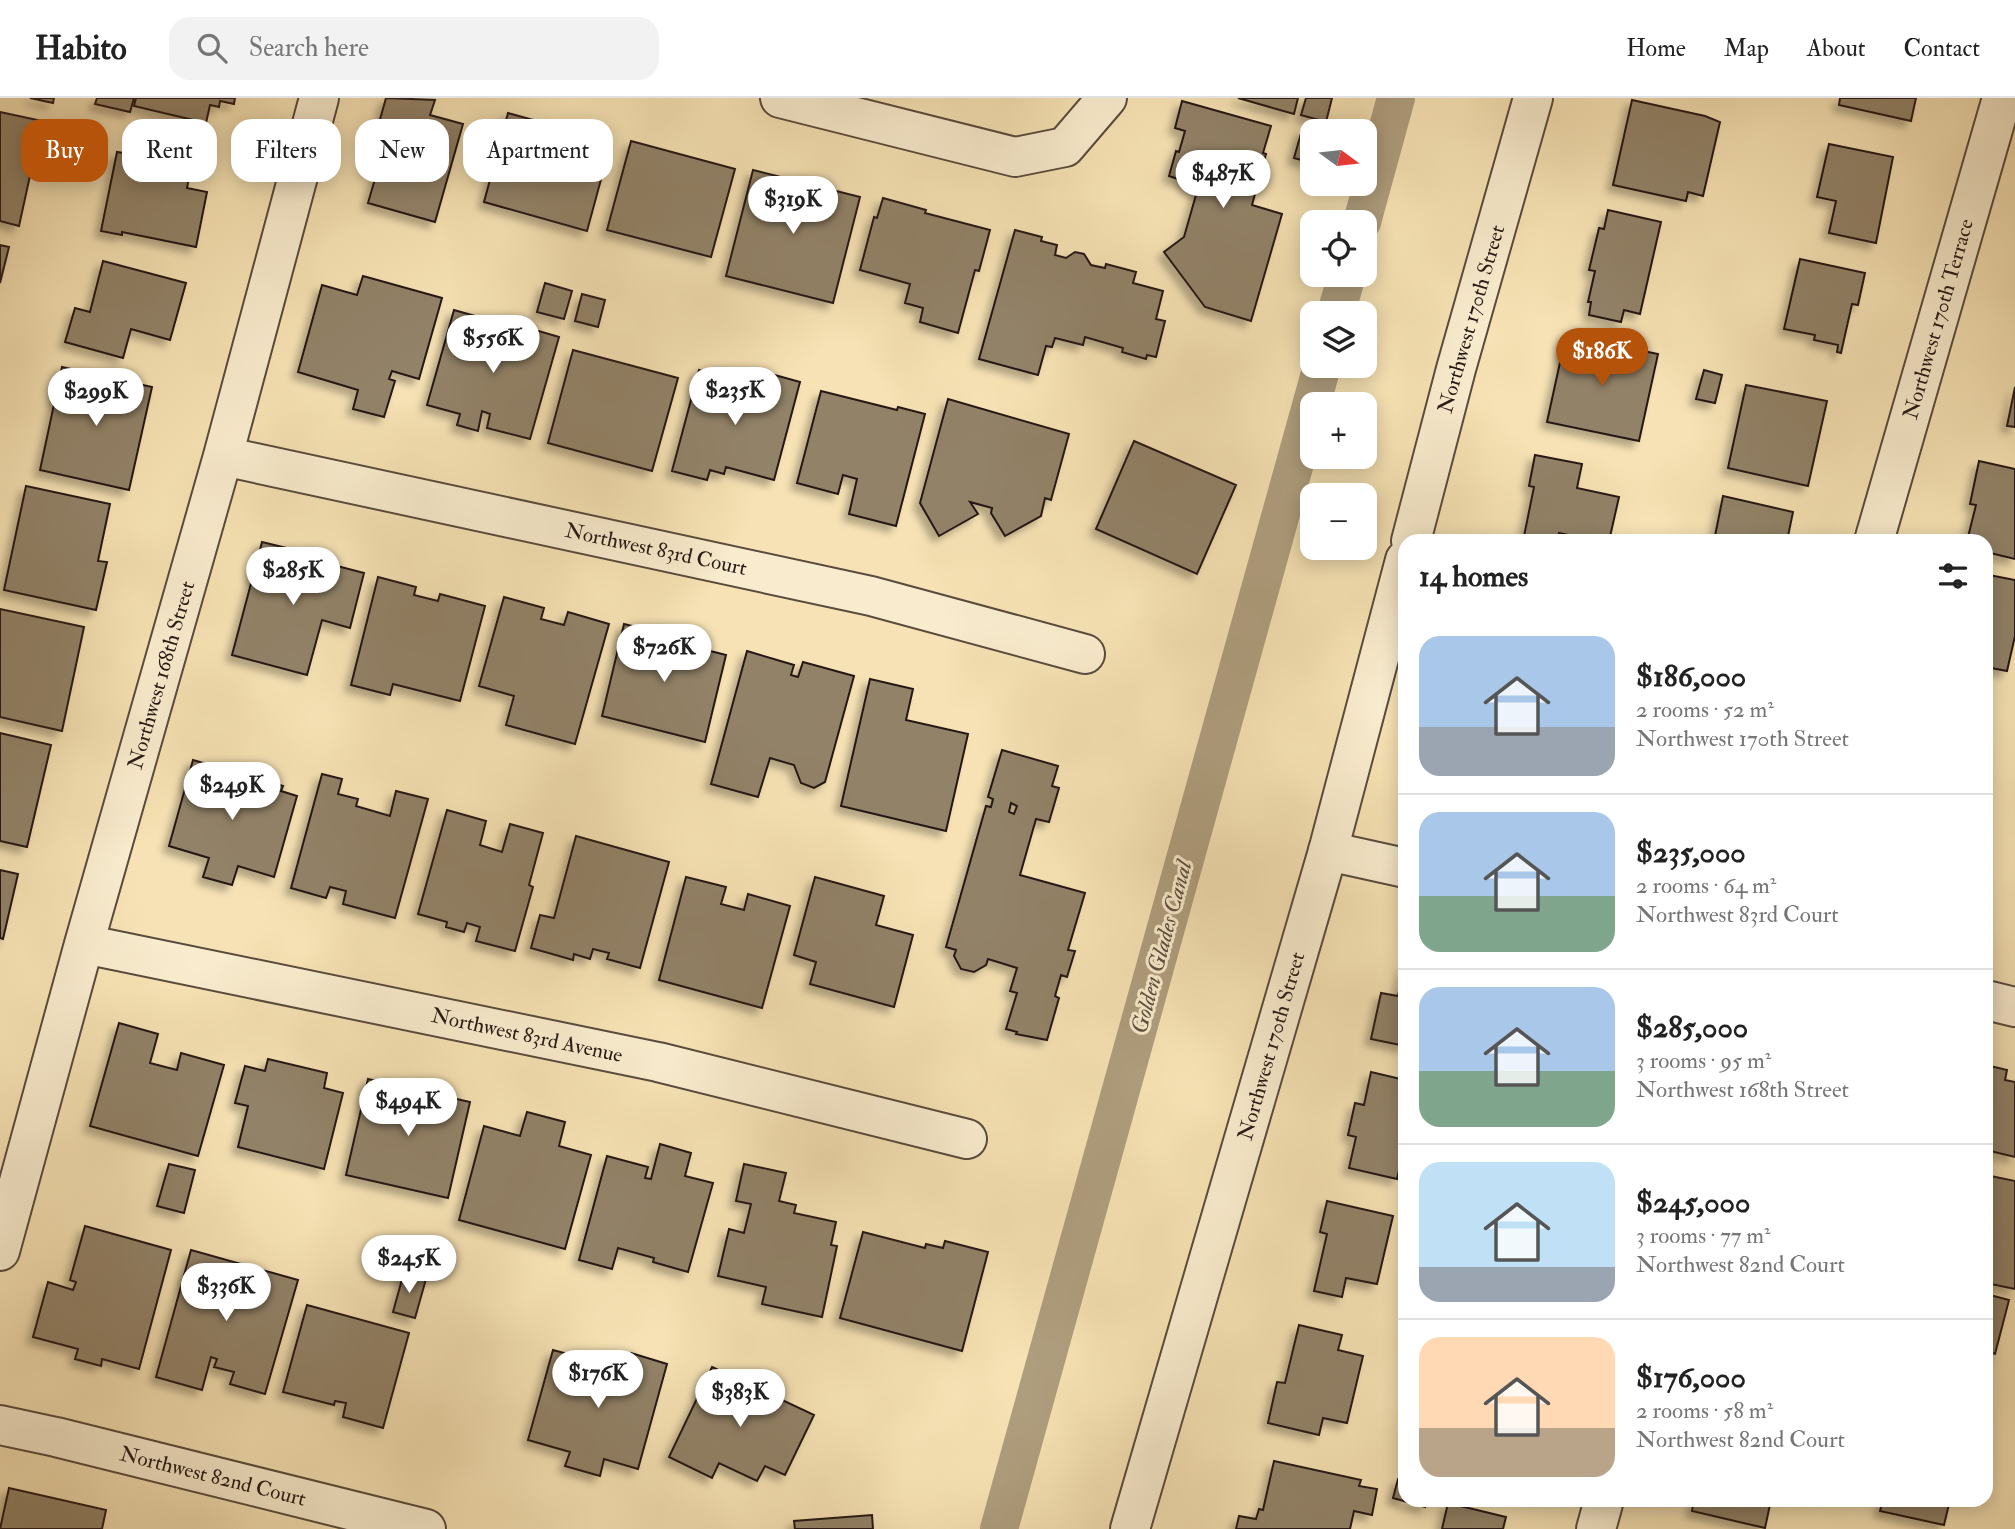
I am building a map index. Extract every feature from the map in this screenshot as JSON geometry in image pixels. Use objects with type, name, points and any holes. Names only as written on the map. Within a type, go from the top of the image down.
[{"type":"street","name":"Northwest 168th Street","points":[[0,1251],[223,456],[319,98]]},
{"type":"street","points":[[780,98],[1014,157],[1065,147],[1107,98]]},
{"type":"street","name":"Northwest 170th Street","points":[[1412,534],[1533,98]]},
{"type":"street","name":"Northwest 170th Terrace","points":[[1876,534],[2002,98]]},
{"type":"street","name":"Northwest 83rd Court","points":[[223,456],[871,596],[1085,654]]},
{"type":"street","name":"Northwest 170th Street","points":[[1130,1529],[1328,851],[1398,587]]},
{"type":"street","points":[[1328,851],[1398,866]]},
{"type":"street","name":"Northwest 83rd Avenue","points":[[84,944],[657,1062],[967,1139]]},
{"type":"street","points":[[1993,1002],[2015,1007]]},
{"type":"street","name":"Northwest 82nd Court","points":[[0,1425],[426,1529]]},
{"type":"street","points":[[1596,1529],[1602,1507]]},
{"type":"building","points":[[30,98],[54,98],[53,103]]},
{"type":"building","points":[[97,98],[134,98],[130,112],[95,104]]},
{"type":"building","points":[[136,98],[235,98],[234,104],[220,101],[219,107],[210,105],[207,119],[189,119],[134,106]]},
{"type":"building","points":[[386,98],[435,100],[430,115],[445,119],[380,119]]},
{"type":"building","points":[[1238,98],[1298,98],[1294,114]]},
{"type":"building","points":[[1306,98],[1332,98],[1327,119],[1301,115]]},
{"type":"building","points":[[1840,98],[1916,98],[1911,121],[1839,105]]},
{"type":"building","points":[[1632,100],[1705,116],[1720,122],[1703,196],[1688,192],[1686,201],[1613,185]]},
{"type":"building","points":[[1182,101],[1271,126],[1252,205],[1282,214],[1251,321],[1205,307],[1164,252],[1184,237],[1198,188],[1169,176],[1185,131],[1175,128]]},
{"type":"building","points":[[0,112],[33,119],[21,119],[21,182],[29,182],[19,226],[0,221]]},
{"type":"building","points":[[508,113],[530,119],[506,119]]},
{"type":"building","points":[[449,120],[463,124],[449,173]]},
{"type":"building","points":[[1300,137],[1300,160],[1294,158]]},
{"type":"building","points":[[631,141],[735,169],[711,257],[607,230]]},
{"type":"building","points":[[1829,144],[1893,157],[1876,243],[1829,233],[1836,201],[1817,197]]},
{"type":"building","points":[[117,152],[122,153],[122,182],[188,182],[187,188],[207,192],[196,247],[122,232],[122,235],[101,231]]},
{"type":"building","points":[[753,170],[860,197],[833,303],[726,276]]},
{"type":"building","points":[[374,182],[446,182],[435,222],[368,203]]},
{"type":"building","points":[[489,182],[600,182],[587,231],[484,202]]},
{"type":"building","points":[[883,198],[926,210],[925,213],[990,230],[979,271],[975,270],[958,333],[920,322],[923,308],[905,303],[910,284],[860,270],[874,217],[877,218]]},
{"type":"building","points":[[1608,210],[1661,222],[1640,314],[1624,310],[1621,322],[1589,315],[1591,302],[1588,302],[1595,271],[1589,270],[1599,228],[1604,229]]},
{"type":"building","points":[[1015,230],[1042,237],[1041,241],[1057,245],[1055,255],[1066,258],[1075,252],[1084,254],[1091,265],[1105,268],[1106,264],[1136,272],[1133,283],[1163,291],[1156,319],[1165,321],[1156,357],[1147,355],[1146,359],[1122,352],[1123,348],[1085,337],[1083,345],[1055,338],[1052,347],[1046,346],[1038,375],[979,359]]},
{"type":"building","points":[[0,245],[9,247],[0,283]]},
{"type":"building","points":[[1800,259],[1865,273],[1858,305],[1852,304],[1841,353],[1837,352],[1838,345],[1814,340],[1815,335],[1784,329]]},
{"type":"building","points":[[103,261],[186,283],[170,340],[131,329],[123,358],[65,342],[75,308],[90,312]]},
{"type":"building","points":[[363,276],[442,298],[419,379],[392,371],[389,379],[395,381],[384,417],[353,409],[358,390],[298,372],[322,285],[357,295]]},
{"type":"building","points":[[545,283],[572,291],[564,319],[537,312]]},
{"type":"building","points":[[582,294],[605,300],[598,327],[575,321]]},
{"type":"building","points":[[454,310],[489,320],[487,327],[522,336],[525,327],[559,337],[530,439],[487,428],[490,414],[482,411],[478,431],[457,425],[460,414],[427,405]]},
{"type":"building","points":[[1566,335],[1658,354],[1639,441],[1547,422]]},
{"type":"building","points":[[573,350],[678,378],[652,471],[548,443]]},
{"type":"building","points":[[62,367],[152,387],[129,490],[40,470]]},
{"type":"building","points":[[699,370],[736,380],[735,385],[766,393],[771,374],[800,382],[774,480],[726,467],[724,474],[710,470],[707,480],[672,471]]},
{"type":"building","points":[[1704,370],[1722,375],[1715,403],[1696,399]]},
{"type":"building","points":[[1746,385],[1827,401],[1808,486],[1728,468]]},
{"type":"building","points":[[2015,387],[2015,427],[2007,426]]},
{"type":"building","points":[[821,391],[897,410],[898,407],[925,414],[896,526],[849,514],[857,479],[843,475],[838,494],[797,483]]},
{"type":"building","points":[[948,399],[1069,434],[1051,500],[1045,498],[1041,516],[1005,536],[991,513],[992,508],[970,502],[978,514],[939,536],[920,503]]},
{"type":"building","points":[[1134,441],[1236,485],[1197,574],[1096,529]]},
{"type":"building","points":[[1535,455],[1582,464],[1577,488],[1619,497],[1611,534],[1524,534],[1534,487],[1529,486]]},
{"type":"building","points":[[1979,461],[2015,469],[2015,559],[1993,554],[1993,534],[1969,534],[1976,505],[1970,504]]},
{"type":"building","points":[[26,486],[110,504],[98,561],[107,562],[96,610],[4,590]]},
{"type":"building","points":[[1723,496],[1793,512],[1788,534],[1715,534]]},
{"type":"building","points":[[262,542],[315,555],[314,560],[364,573],[350,628],[322,620],[307,675],[232,655]]},
{"type":"building","points":[[1993,576],[2015,580],[2015,636],[2007,671],[1993,668]]},
{"type":"building","points":[[378,577],[416,587],[414,595],[438,601],[440,594],[485,606],[460,701],[393,684],[390,695],[351,685]]},
{"type":"building","points":[[504,597],[544,608],[541,619],[564,625],[568,612],[609,624],[575,744],[506,725],[514,696],[479,686]]},
{"type":"building","points":[[0,609],[84,627],[62,731],[0,717]]},
{"type":"building","points":[[624,624],[668,635],[667,640],[726,655],[705,742],[602,716]]},
{"type":"building","points":[[747,651],[794,665],[791,675],[798,677],[803,662],[854,676],[825,782],[814,788],[801,783],[794,765],[770,758],[758,797],[711,784]]},
{"type":"building","points":[[870,679],[913,689],[906,720],[968,734],[946,831],[841,806]]},
{"type":"building","points":[[0,733],[51,745],[27,847],[0,841]]},
{"type":"building","points":[[1002,750],[1058,766],[1052,786],[1059,788],[1049,822],[1036,819],[1020,875],[1085,893],[1068,950],[1075,951],[1067,977],[1061,975],[1055,996],[1059,998],[1047,1040],[1016,1034],[1017,1032],[1006,1029],[1017,993],[1010,991],[1017,968],[988,959],[986,965],[974,972],[961,969],[954,956],[956,950],[946,947],[986,806],[991,807],[993,799],[988,797]],"holes":[[[1011,803],[1017,806],[1014,814],[1009,812]]]},
{"type":"building","points":[[193,760],[283,786],[281,791],[297,796],[274,877],[238,866],[232,885],[203,877],[209,858],[169,846]]},
{"type":"building","points":[[322,774],[342,779],[338,794],[358,799],[356,806],[390,816],[396,791],[428,799],[395,918],[343,904],[346,891],[330,887],[326,898],[291,888]]},
{"type":"building","points":[[447,810],[486,821],[480,845],[502,852],[510,824],[543,833],[529,885],[533,887],[515,951],[476,941],[480,927],[467,923],[464,932],[446,927],[447,922],[418,914]]},
{"type":"building","points":[[576,836],[669,862],[640,968],[607,959],[609,953],[593,949],[590,959],[574,954],[573,960],[531,948],[540,915],[554,918]]},
{"type":"building","points":[[0,870],[18,874],[3,939],[0,938]]},
{"type":"building","points":[[686,877],[726,887],[721,904],[744,910],[748,894],[790,906],[762,1008],[659,980]]},
{"type":"building","points":[[815,877],[884,896],[876,925],[913,935],[894,1007],[810,984],[816,962],[794,955]]},
{"type":"building","points":[[1381,993],[1398,996],[1398,1045],[1371,1039]]},
{"type":"building","points":[[119,1023],[158,1034],[150,1063],[177,1070],[181,1053],[224,1065],[198,1156],[90,1126]]},
{"type":"building","points":[[268,1059],[327,1073],[324,1088],[343,1093],[324,1169],[238,1147],[248,1106],[235,1103],[245,1066],[265,1071]]},
{"type":"building","points":[[1993,1067],[2007,1070],[2005,1080],[2015,1082],[2015,1157],[1993,1152]]},
{"type":"building","points":[[1371,1072],[1398,1078],[1397,1179],[1349,1168],[1356,1137],[1348,1135],[1355,1103],[1364,1105]]},
{"type":"building","points":[[368,1079],[470,1102],[448,1198],[346,1175]]},
{"type":"building","points":[[527,1112],[565,1122],[559,1146],[591,1155],[565,1249],[459,1220],[484,1126],[520,1136]]},
{"type":"building","points":[[660,1144],[691,1153],[685,1176],[713,1183],[688,1272],[653,1262],[654,1258],[618,1248],[612,1269],[579,1260],[607,1156],[648,1167],[645,1178],[651,1179]]},
{"type":"building","points":[[169,1164],[195,1170],[184,1213],[157,1206]]},
{"type":"building","points":[[744,1164],[786,1173],[779,1201],[796,1205],[794,1213],[836,1222],[831,1245],[837,1246],[822,1317],[762,1304],[766,1287],[718,1276],[729,1229],[744,1233],[751,1204],[736,1201]]},
{"type":"building","points":[[1993,1176],[2015,1181],[2015,1289],[1993,1284]]},
{"type":"building","points":[[1327,1201],[1393,1216],[1377,1284],[1346,1278],[1342,1297],[1314,1291],[1327,1234],[1320,1232]]},
{"type":"building","points":[[85,1226],[171,1250],[139,1369],[102,1359],[101,1366],[75,1359],[78,1349],[33,1337],[48,1282],[73,1290],[76,1282],[70,1280]]},
{"type":"building","points":[[863,1232],[925,1248],[926,1244],[943,1248],[945,1241],[988,1252],[962,1351],[840,1318]]},
{"type":"building","points":[[191,1250],[298,1280],[265,1394],[230,1384],[234,1372],[214,1367],[217,1359],[211,1357],[202,1390],[156,1377]]},
{"type":"building","points":[[404,1272],[426,1279],[415,1318],[393,1312]]},
{"type":"building","points":[[1993,1296],[2009,1300],[1995,1354],[1993,1353]]},
{"type":"building","points":[[307,1305],[409,1333],[383,1428],[343,1417],[346,1403],[335,1401],[334,1405],[283,1392]]},
{"type":"building","points":[[1299,1325],[1342,1335],[1338,1350],[1363,1356],[1347,1423],[1323,1418],[1319,1435],[1268,1423],[1277,1382],[1285,1383]]},
{"type":"building","points":[[553,1350],[626,1370],[631,1353],[667,1364],[638,1469],[604,1459],[600,1476],[565,1466],[570,1452],[528,1440]]},
{"type":"building","points":[[712,1367],[814,1415],[785,1475],[765,1466],[757,1481],[719,1463],[712,1478],[669,1457]]},
{"type":"building","points":[[1274,1461],[1361,1480],[1359,1486],[1377,1489],[1372,1515],[1354,1511],[1350,1529],[1236,1529],[1239,1516],[1256,1519],[1259,1509],[1263,1510]]},
{"type":"building","points":[[1398,1479],[1398,1499],[1393,1498]]},
{"type":"building","points":[[9,1488],[106,1510],[102,1529],[0,1529]]},
{"type":"building","points":[[1447,1507],[1465,1507],[1506,1517],[1503,1529],[1442,1529]]},
{"type":"building","points":[[1693,1507],[1770,1507],[1765,1528],[1692,1511]]},
{"type":"building","points":[[1881,1507],[1948,1507],[1944,1525],[1880,1511]]},
{"type":"building","points":[[872,1515],[873,1529],[795,1529],[794,1521]]},
{"type":"waterway","name":"Golden Glades Canal","points":[[1365,210],[1396,98]]},
{"type":"waterway","name":"Golden Glades Canal","points":[[1339,301],[1344,287]]},
{"type":"waterway","name":"Golden Glades Canal","points":[[999,1529],[1319,378]]}]
